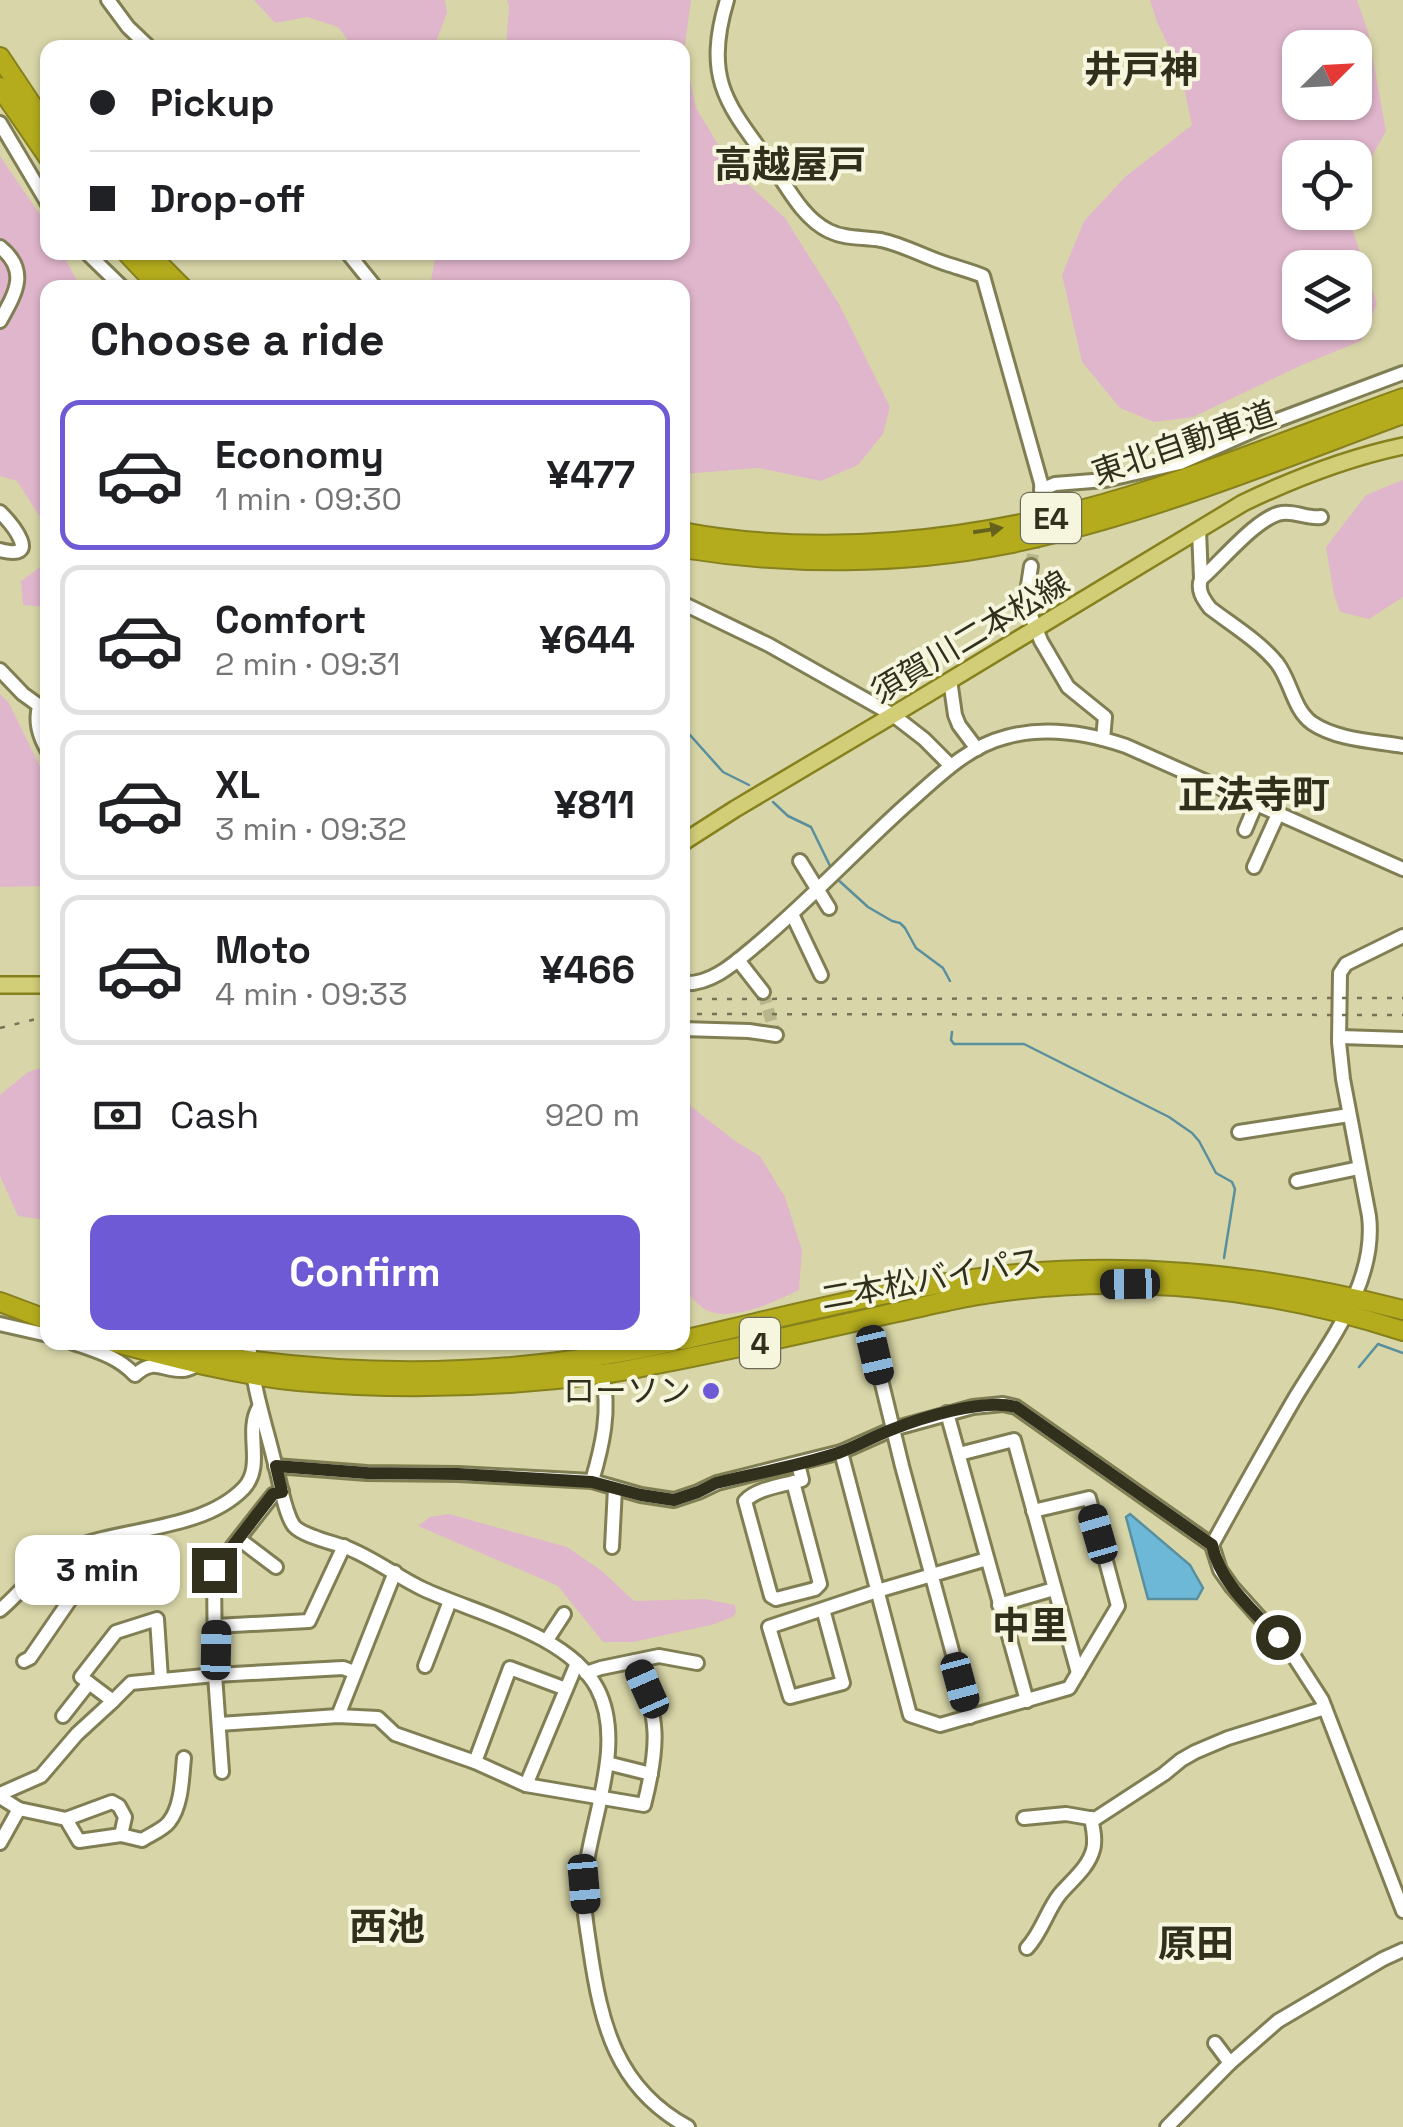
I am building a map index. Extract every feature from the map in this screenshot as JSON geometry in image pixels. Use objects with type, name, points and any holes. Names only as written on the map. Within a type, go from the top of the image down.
[{"type":"highway","points":[[0,57],[40,117]]},
{"type":"highway","points":[[0,86],[40,146]]},
{"type":"highway","points":[[134,260],[152,280]]},
{"type":"highway","points":[[155,260],[175,280]]},
{"type":"highway","name":"東北自動車道","points":[[690,533],[814,544],[927,539],[999,528],[1106,504],[1403,398]]},
{"type":"highway","name":"東北自動車道","points":[[690,549],[761,557],[864,559],[1003,545],[1172,498],[1403,414]]},
{"type":"highway","name":"二本松バイパス","points":[[690,1338],[965,1280],[1126,1268],[1255,1279],[1350,1306],[1403,1331]]},
{"type":"highway","name":"二本松バイパス","points":[[147,1350],[203,1363],[251,1359],[298,1380],[428,1386],[602,1374],[984,1294],[1077,1286],[1205,1288],[1403,1310]]},
{"type":"highway","points":[[0,1290],[40,1305]]},
{"type":"highway","points":[[0,1302],[40,1317]]},
{"type":"highway","name":"二本松バイパス","points":[[204,1350],[251,1359],[382,1370],[497,1370],[630,1350]]},
{"type":"main road","name":"須賀川二本松線","points":[[690,834],[894,716],[1242,503],[1291,480],[1362,455],[1403,446]]},
{"type":"main road","points":[[0,985],[40,985]]},
{"type":"street","points":[[108,0],[142,40]]},
{"type":"street","points":[[727,0],[716,45],[724,92],[743,128],[810,216],[823,228],[843,237],[892,244],[983,276],[1042,495],[1055,484],[1106,480],[1180,464],[1275,421],[1403,373]]},
{"type":"street","points":[[0,123],[40,190]]},
{"type":"street","points":[[0,246],[15,264],[18,284],[0,321]]},
{"type":"street","points":[[94,260],[115,280]]},
{"type":"street","points":[[354,260],[370,280]]},
{"type":"street","points":[[0,512],[22,540],[14,554],[0,550]]},
{"type":"street","points":[[1201,579],[1271,515],[1292,512],[1321,517]]},
{"type":"street","points":[[1199,530],[1199,586],[1203,599],[1277,663],[1309,720],[1338,734],[1403,746]]},
{"type":"street","points":[[1031,566],[1028,608],[1036,629],[1068,687],[1106,717],[1103,739]]},
{"type":"street","points":[[690,607],[770,645],[894,716],[950,766]]},
{"type":"street","points":[[0,670],[40,707]]},
{"type":"street","points":[[950,680],[955,715],[977,749]]},
{"type":"street","points":[[690,984],[708,980],[738,960],[950,766],[1009,736],[1070,733],[1126,746],[1403,870]]},
{"type":"street","points":[[1244,830],[1256,804]]},
{"type":"street","points":[[1254,867],[1278,814]]},
{"type":"street","points":[[800,861],[829,908]]},
{"type":"street","points":[[792,914],[821,974]]},
{"type":"street","points":[[1212,1545],[1350,1306],[1367,1257],[1369,1216],[1342,1079],[1340,973],[1352,960],[1403,936]]},
{"type":"street","points":[[738,960],[763,992]]},
{"type":"street","points":[[690,1029],[776,1035]]},
{"type":"street","points":[[1340,1037],[1403,1039]]},
{"type":"street","points":[[1239,1132],[1349,1115]]},
{"type":"street","points":[[1297,1181],[1359,1168]]},
{"type":"street","points":[[866,1318],[970,1717]]},
{"type":"street","points":[[0,1324],[40,1333]]},
{"type":"street","points":[[95,1350],[124,1363],[135,1375],[156,1364],[183,1370],[203,1363]]},
{"type":"street","points":[[251,1359],[259,1407],[282,1492],[297,1528],[344,1546],[414,1585],[547,1640],[581,1668],[601,1696],[607,1716],[606,1763],[584,1884],[592,1960],[606,2032],[640,2090],[688,2127]]},
{"type":"street","points":[[592,1482],[606,1407],[602,1374]]},
{"type":"street","points":[[276,1466],[592,1482],[674,1500],[716,1483],[840,1452],[893,1429],[947,1414],[991,1404],[1016,1407],[1212,1545],[1220,1570],[1232,1587],[1293,1655],[1313,1684],[1403,1911]]},
{"type":"street","points":[[0,1610],[42,1568],[67,1551],[199,1515],[246,1487],[252,1476],[252,1422],[259,1407]]},
{"type":"street","points":[[947,1414],[1027,1701]]},
{"type":"street","points":[[959,1454],[1014,1440],[1078,1673]]},
{"type":"street","points":[[840,1452],[910,1715],[940,1725],[1069,1688],[1118,1606],[1088,1498],[1033,1512]]},
{"type":"street","points":[[793,1465],[802,1480],[793,1482],[749,1495],[745,1501],[771,1596],[776,1599],[816,1589],[820,1584],[793,1482]]},
{"type":"street","points":[[612,1547],[615,1488]]},
{"type":"street","points":[[222,1772],[214,1570],[273,1494],[282,1492]]},
{"type":"street","points":[[239,1539],[276,1567]]},
{"type":"street","points":[[216,1626],[310,1621],[344,1546]]},
{"type":"street","points":[[24,1661],[30,1658],[74,1594],[74,1574],[67,1551]]},
{"type":"street","points":[[823,1609],[843,1683],[790,1697],[769,1627],[823,1609],[877,1591],[987,1558]]},
{"type":"street","points":[[338,1716],[395,1572]]},
{"type":"street","points":[[999,1605],[1054,1588]]},
{"type":"street","points":[[426,1666],[450,1601]]},
{"type":"street","points":[[547,1640],[564,1614]]},
{"type":"street","points":[[113,1702],[81,1678],[116,1632],[157,1619],[161,1679]]},
{"type":"street","points":[[526,1785],[566,1689],[581,1668],[659,1656],[696,1662]]},
{"type":"street","points":[[219,1724],[338,1716],[378,1718],[396,1734],[526,1785],[644,1805],[656,1737],[647,1689],[634,1661]]},
{"type":"street","points":[[122,1835],[125,1817],[112,1802],[66,1818],[19,1810],[0,1796],[41,1776],[76,1734],[131,1683],[343,1668],[354,1672]]},
{"type":"street","points":[[474,1762],[510,1668],[566,1689]]},
{"type":"street","points":[[63,1716],[89,1684]]},
{"type":"street","points":[[1024,1818],[1066,1814],[1091,1818],[1108,1812],[1195,1752],[1325,1708]]},
{"type":"street","points":[[66,1818],[79,1840],[122,1835],[142,1840],[168,1824],[178,1796],[184,1758]]},
{"type":"street","points":[[606,1763],[652,1774]]},
{"type":"street","points":[[0,1842],[19,1810]]},
{"type":"street","points":[[1027,1948],[1092,1852],[1091,1818]]},
{"type":"street","points":[[1167,2127],[1278,2021],[1403,1950]]},
{"type":"street","points":[[1215,2043],[1230,2063]]},
{"type":"shaded area","points":[[254,0],[445,0],[447,13],[437,40],[348,40],[338,27],[307,17],[275,23]]},
{"type":"shaded area","points":[[507,0],[691,0],[686,40],[507,40]]},
{"type":"shaded area","points":[[1150,0],[1357,0],[1367,30],[1282,30],[1282,120],[1372,120],[1372,54],[1386,131],[1372,156],[1372,140],[1282,140],[1282,230],[1353,230],[1359,250],[1282,250],[1282,340],[1361,341],[1193,417],[1154,422],[1120,408],[1082,362],[1062,275],[1084,221],[1125,177],[1192,125],[1180,70]]},
{"type":"shaded area","points":[[690,80],[696,108],[735,172],[785,218],[839,304],[890,407],[883,434],[858,465],[821,481],[759,468],[690,473],[690,280],[431,280],[435,260],[690,260]]},
{"type":"shaded area","points":[[0,156],[40,215],[40,260],[66,260],[77,280],[40,280],[40,517],[17,481],[0,476]]},
{"type":"shaded area","points":[[1372,289],[1377,304],[1372,316]]},
{"type":"shaded area","points":[[1403,480],[1403,597],[1369,619],[1340,612],[1326,547],[1366,495]]},
{"type":"shaded area","points":[[40,567],[40,606],[23,605],[21,581]]},
{"type":"shaded area","points":[[0,694],[9,703],[40,767],[40,886],[0,887]]},
{"type":"shaded area","points":[[40,1068],[40,1219],[18,1216],[0,1176],[0,1095],[28,1072]]},
{"type":"shaded area","points":[[690,1106],[760,1156],[785,1197],[802,1250],[799,1290],[754,1309],[728,1314],[706,1310],[690,1295]]},
{"type":"shaded area","points":[[449,1514],[567,1547],[602,1571],[634,1601],[705,1599],[735,1605],[736,1612],[733,1617],[711,1625],[633,1642],[603,1642],[558,1586],[418,1526],[430,1517]]},
{"type":"water","points":[[1130,1514],[1190,1565],[1203,1588],[1197,1599],[1148,1599],[1126,1517]]},
{"type":"waterway","points":[[690,735],[723,772],[749,785]]},
{"type":"waterway","points":[[773,802],[788,816],[811,827],[832,870]]},
{"type":"waterway","points":[[835,877],[868,907],[900,923],[916,948],[943,968],[950,981]]},
{"type":"waterway","points":[[952,1032],[954,1044],[1024,1044],[1169,1117],[1192,1133],[1216,1173],[1232,1182],[1235,1189],[1224,1258]]},
{"type":"waterway","points":[[1359,1367],[1378,1344],[1403,1353]]},
{"type":"tunnel","points":[[1031,566],[1042,500]]},
{"type":"tunnel","points":[[763,992],[774,1030]]},
{"type":"railway","points":[[690,999],[1403,998]]},
{"type":"railway","points":[[690,1014],[1403,1015]]},
{"type":"railway","points":[[0,1028],[40,1018]]},
{"type":"place","name":"ローソン","points":[[711,1391]]},
{"type":"district","name":"井戸神","points":[[1141,70]]},
{"type":"district","name":"高越屋戸","points":[[790,165]]},
{"type":"district","name":"正法寺町","points":[[1254,795]]},
{"type":"district","name":"中里","points":[[1030,1626]]},
{"type":"district","name":"西池","points":[[387,1927]]},
{"type":"district","name":"原田","points":[[1196,1944]]},
{"type":"route","points":[[214,1570],[273,1494],[282,1492],[276,1466],[592,1482],[674,1500],[716,1483],[840,1452],[920,1421],[973,1406],[1003,1404],[1016,1407],[1212,1545],[1220,1570],[1232,1587],[1278,1637]]}]
